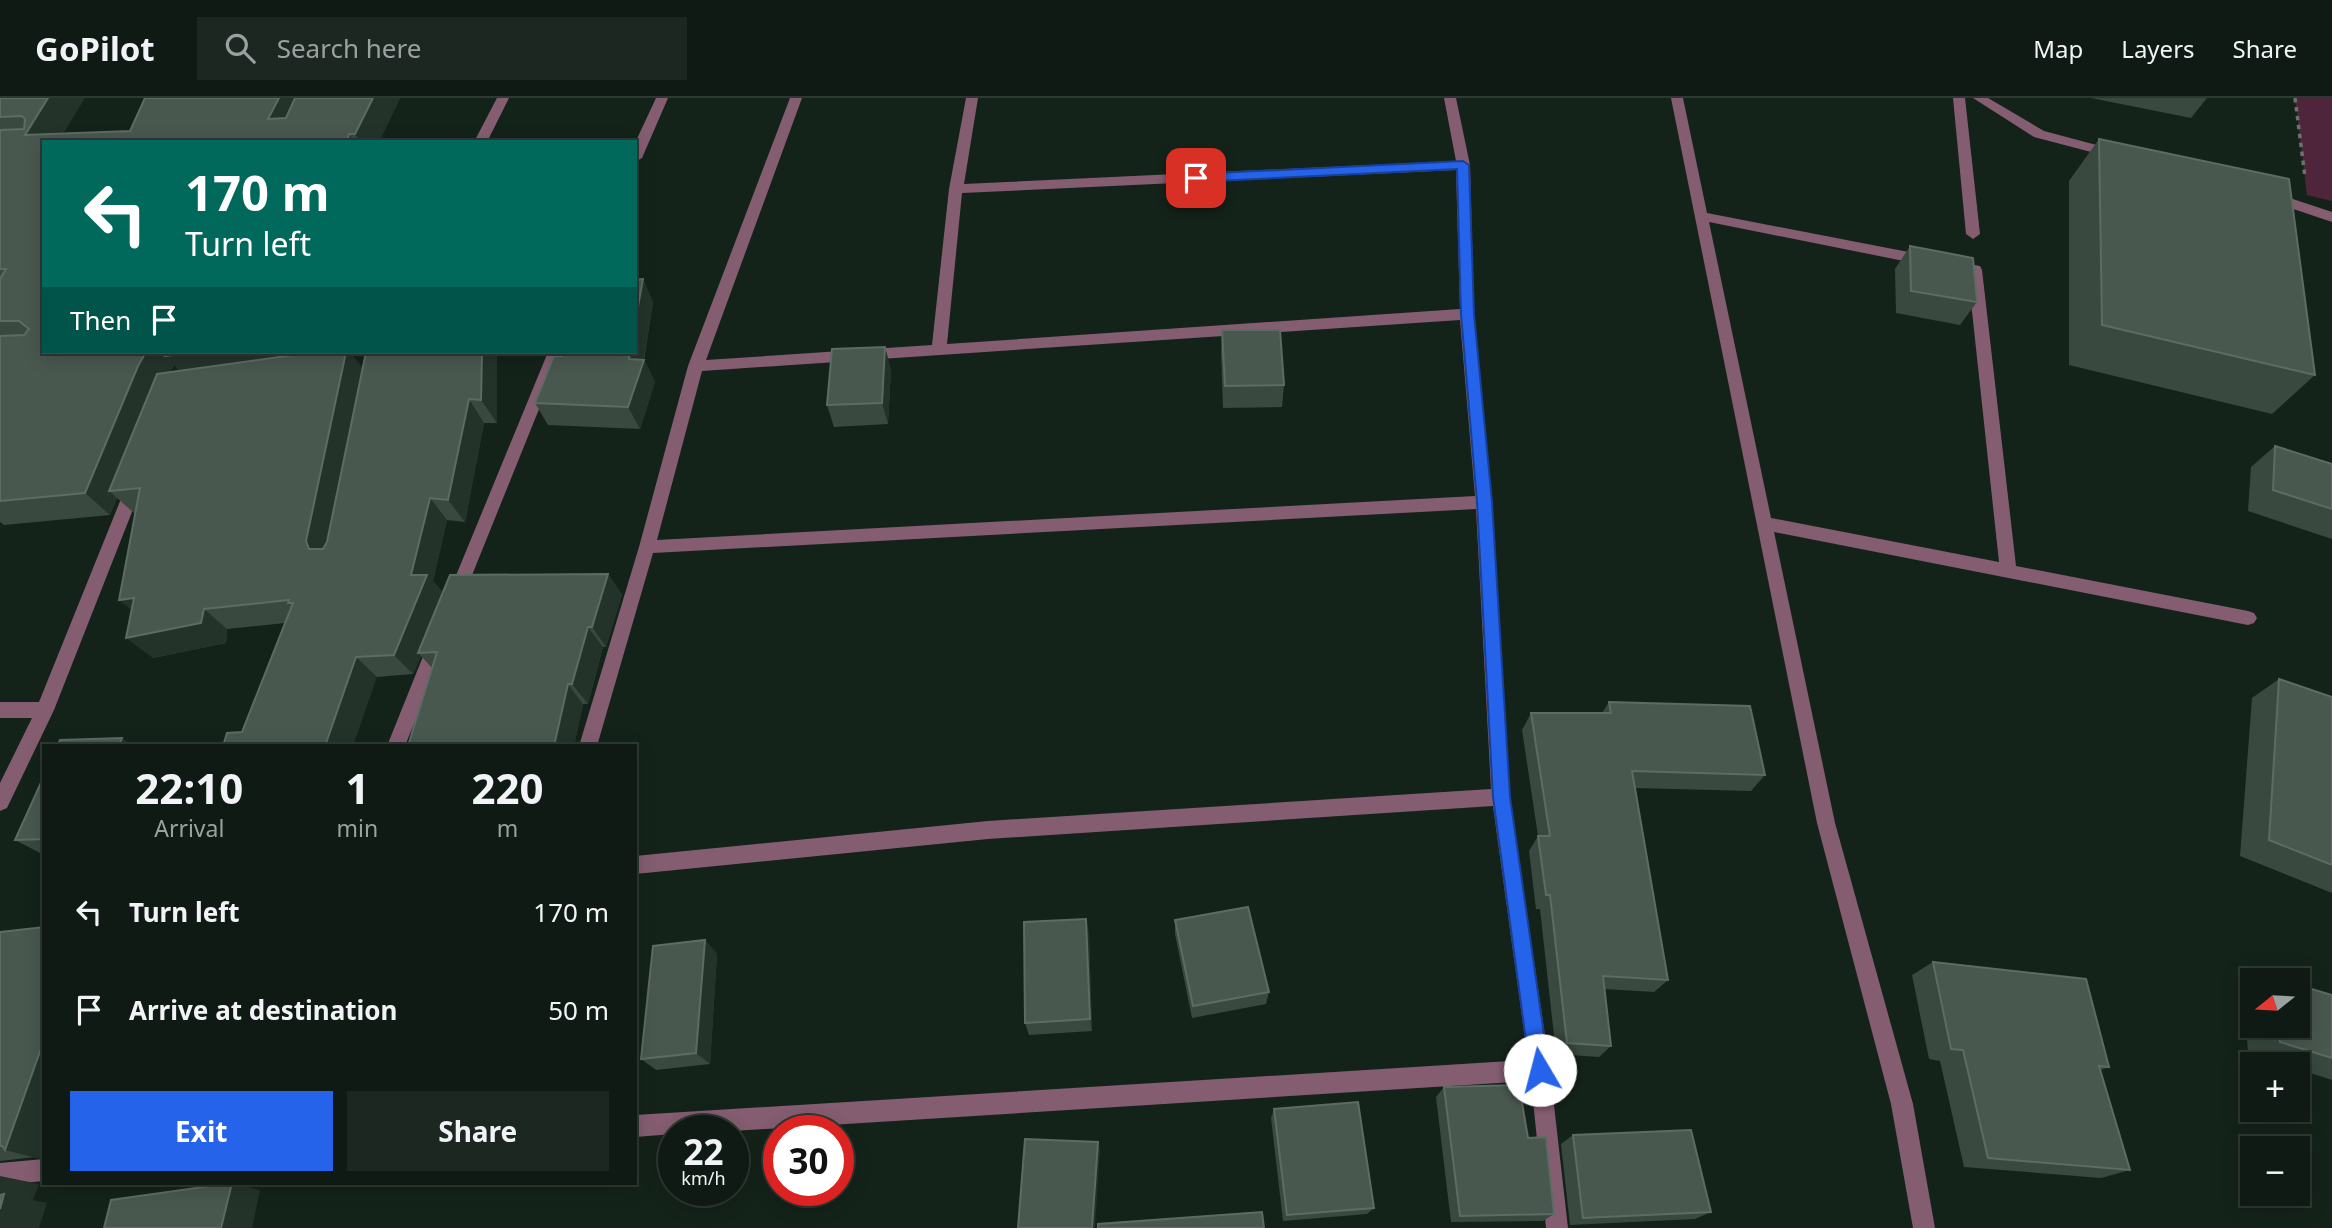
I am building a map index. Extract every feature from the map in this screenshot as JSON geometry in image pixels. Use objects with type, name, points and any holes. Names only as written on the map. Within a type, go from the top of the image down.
[{"type":"street","points":[[481,140],[503,98]]},
{"type":"street","points":[[637,154],[662,98]]},
{"type":"street","points":[[589,744],[647,547],[696,366],[796,98]]},
{"type":"street","points":[[939,349],[956,189],[972,98]]},
{"type":"street","points":[[1450,98],[1463,165],[1467,314],[1484,502],[1502,797],[1540,1070],[1557,1228]]},
{"type":"street","points":[[1677,98],[1826,823],[1902,1104],[1924,1228]]},
{"type":"street","points":[[1959,98],[1973,234]]},
{"type":"street","points":[[1979,98],[2039,134],[2132,159]]},
{"type":"street","points":[[956,189],[1463,165]]},
{"type":"street","points":[[2252,191],[2332,217]]},
{"type":"street","points":[[1701,216],[1976,270],[2008,570]]},
{"type":"street","points":[[696,366],[1467,314]]},
{"type":"street","points":[[452,606],[554,354]]},
{"type":"street","points":[[0,802],[45,710],[140,470]]},
{"type":"street","points":[[647,547],[1484,502]]},
{"type":"street","points":[[1763,523],[2248,618]]},
{"type":"street","points":[[397,744],[442,631]]},
{"type":"street","points":[[0,710],[45,710]]},
{"type":"street","points":[[637,865],[988,830],[1502,797]]},
{"type":"street","points":[[637,1126],[1540,1070]]},
{"type":"street","points":[[0,1174],[42,1170]]},
{"type":"path","points":[[2295,98],[2305,181]]},
{"type":"shaded area","points":[[2295,98],[2332,98],[2332,201],[2307,195]]},
{"type":"building","points":[[0,98],[48,98],[25,135],[130,131],[145,98],[279,98],[268,119],[286,118],[295,98],[373,98],[355,134],[349,134],[348,140],[42,140],[42,354],[145,354],[85,493],[0,501],[0,336],[24,335],[29,329],[19,321],[0,321],[0,279],[6,269],[0,269],[0,130],[24,129],[25,119],[22,116],[0,117]]},
{"type":"building","points":[[2099,139],[2289,179],[2315,375],[2102,325]]},
{"type":"building","points":[[1910,246],[1973,258],[1977,302],[1911,291]]},
{"type":"building","points":[[643,279],[637,312],[637,280]]},
{"type":"building","points":[[1222,330],[1280,330],[1284,385],[1225,386]]},
{"type":"building","points":[[885,347],[882,403],[827,405],[832,349]]},
{"type":"building","points":[[302,354],[346,354],[306,541],[309,549],[323,549],[327,542],[366,354],[482,354],[481,400],[469,399],[448,500],[430,498],[411,575],[427,575],[394,655],[356,657],[326,744],[224,744],[227,733],[242,732],[293,603],[288,603],[289,600],[204,609],[201,623],[126,638],[134,598],[119,600],[140,488],[109,491],[157,374]]},
{"type":"building","points":[[630,354],[629,359],[644,360],[628,407],[535,403],[554,356]]},
{"type":"building","points":[[2275,446],[2332,464],[2332,509],[2273,490]]},
{"type":"building","points":[[608,574],[592,627],[588,627],[572,684],[568,684],[554,744],[409,744],[437,652],[418,653],[450,575]]},
{"type":"building","points":[[2279,679],[2332,697],[2332,865],[2269,840]]},
{"type":"building","points":[[1609,702],[1750,706],[1765,775],[1632,771],[1668,980],[1603,976],[1611,1046],[1567,1043],[1550,895],[1546,895],[1538,836],[1550,836],[1531,713],[1611,713]]},
{"type":"building","points":[[122,738],[120,744],[58,744],[60,740]]},
{"type":"building","points":[[42,780],[42,839],[15,840]]},
{"type":"building","points":[[1248,907],[1269,992],[1193,1006],[1175,920]]},
{"type":"building","points":[[1086,919],[1090,1019],[1025,1023],[1024,922]]},
{"type":"building","points":[[42,927],[42,1046],[5,1150],[0,1146],[0,932]]},
{"type":"building","points":[[705,940],[696,1053],[641,1059],[653,946]]},
{"type":"building","points":[[1933,962],[2086,979],[2109,1067],[2099,1066],[2130,1170],[1988,1158],[1963,1050],[1951,1049]]},
{"type":"building","points":[[2310,989],[2332,995],[2332,1058],[2280,1042],[2280,1038],[2310,1038]]},
{"type":"building","points":[[1519,1085],[1528,1138],[1546,1137],[1554,1214],[1460,1216],[1444,1087]]},
{"type":"building","points":[[1358,1102],[1374,1208],[1287,1215],[1274,1109]]},
{"type":"building","points":[[1691,1130],[1711,1212],[1583,1218],[1573,1135]]},
{"type":"building","points":[[1025,1139],[1098,1142],[1092,1228],[1018,1228]]},
{"type":"building","points":[[232,1185],[221,1228],[104,1228],[111,1200]]},
{"type":"building","points":[[1262,1212],[1264,1228],[1098,1228],[1098,1224]]},
{"type":"route","points":[[1196,178],[1463,165],[1467,314],[1484,502],[1502,797],[1540,1070]]}]
